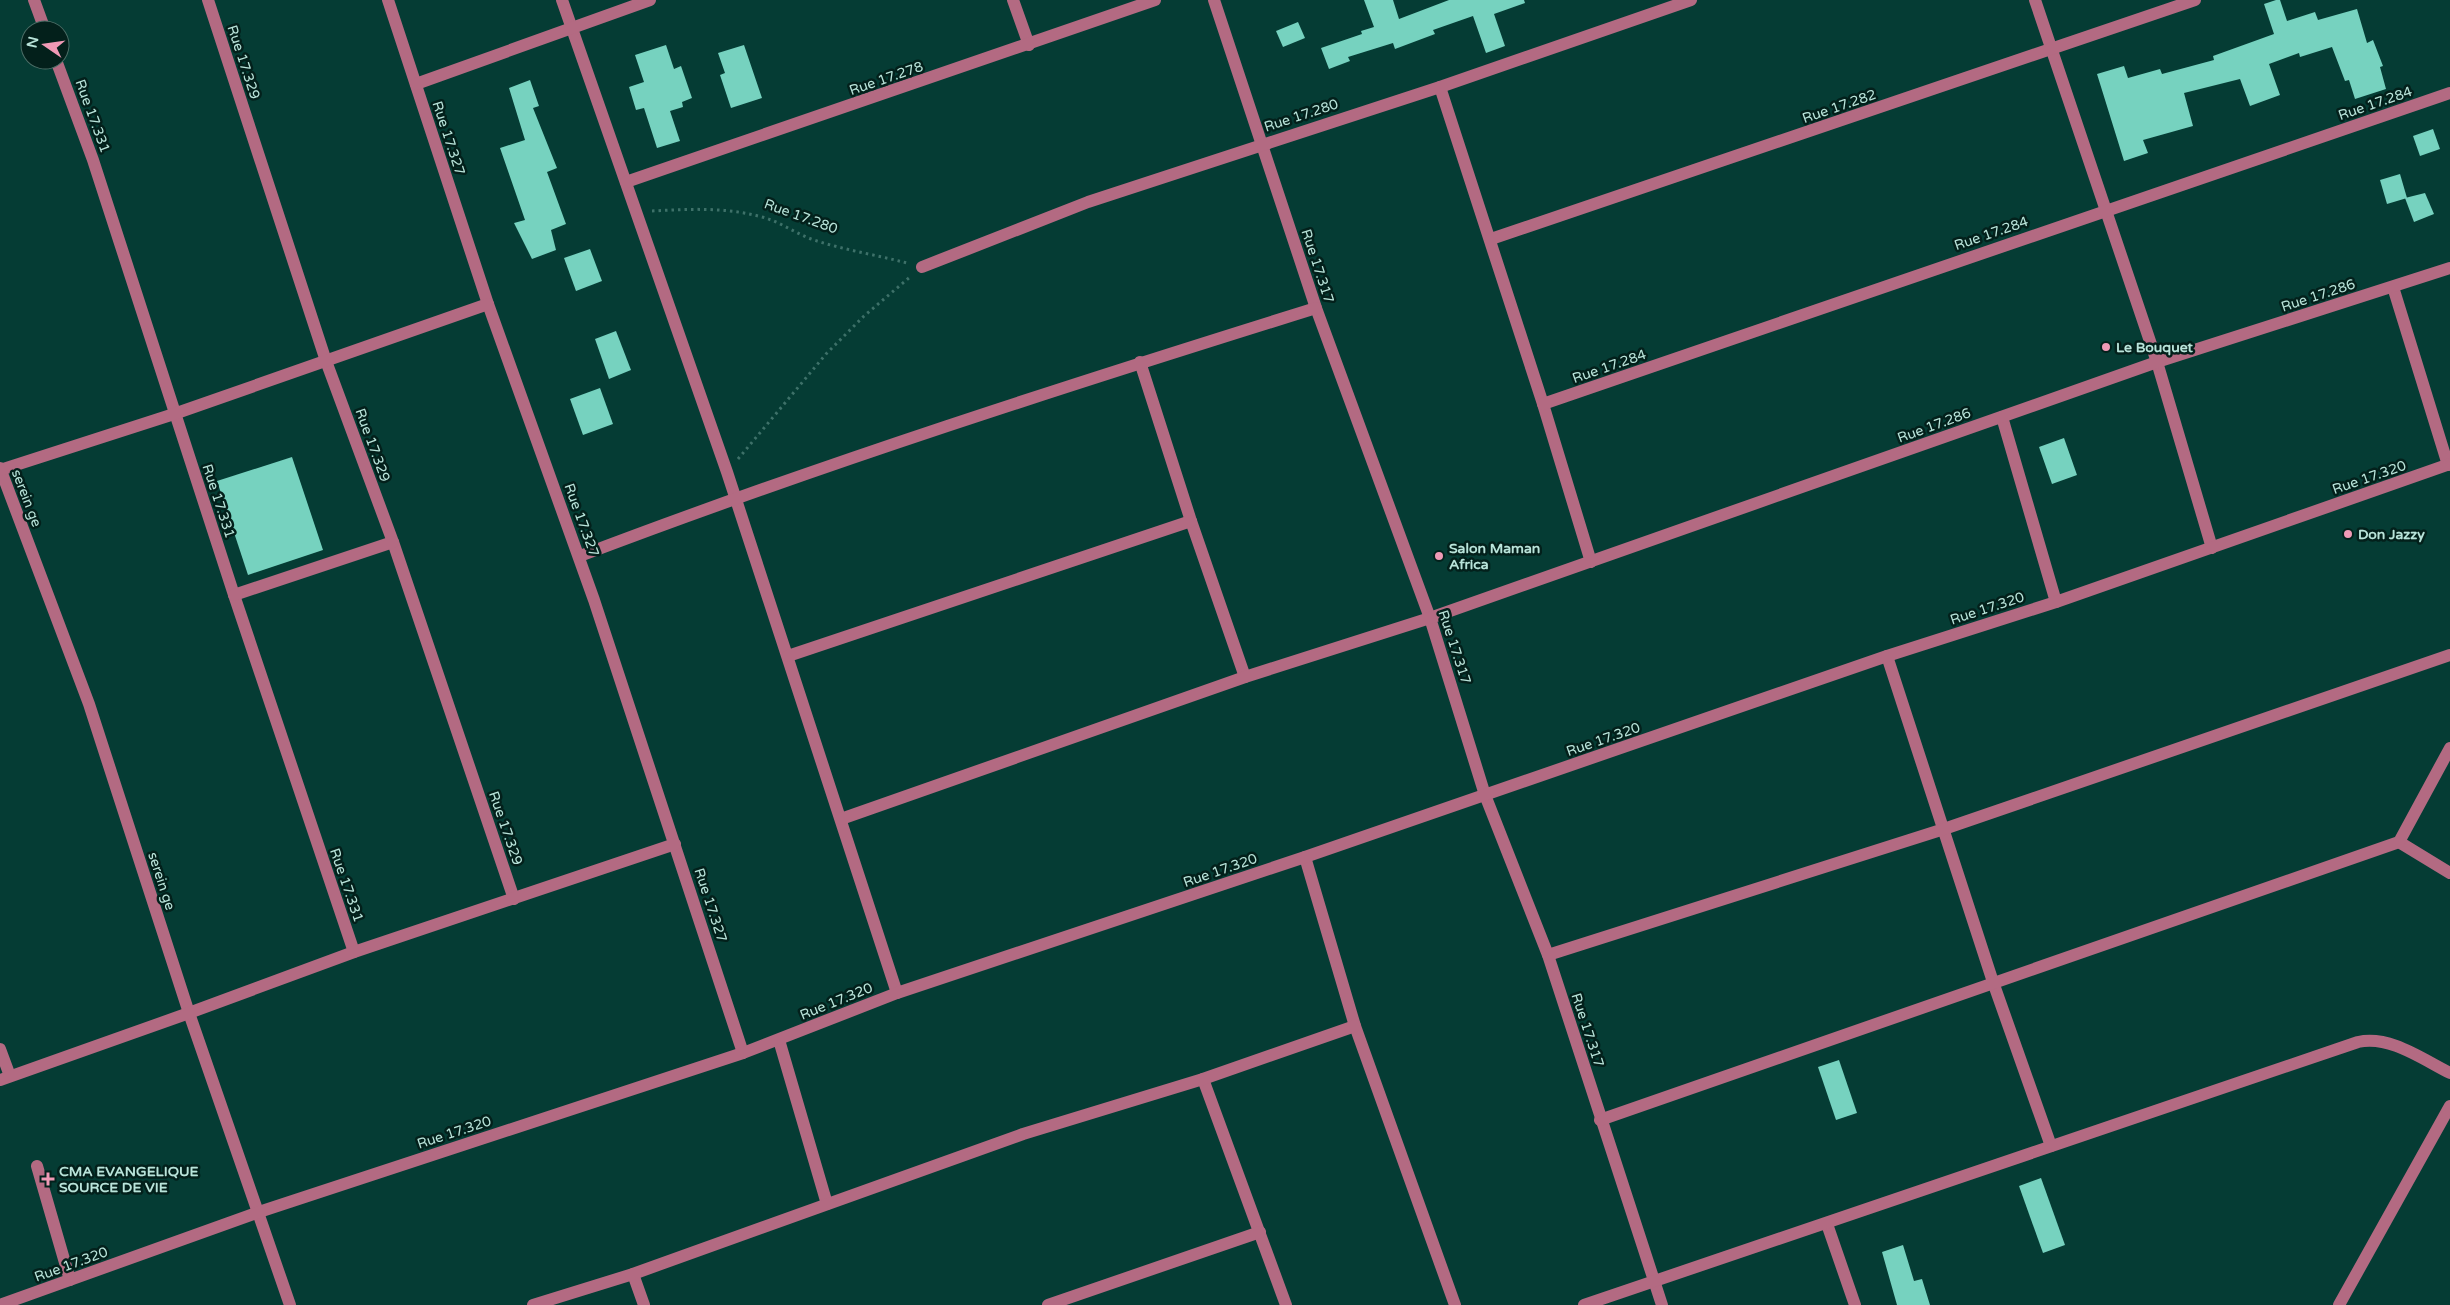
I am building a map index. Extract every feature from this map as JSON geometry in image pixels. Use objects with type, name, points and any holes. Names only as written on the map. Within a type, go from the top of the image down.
[{"type":"street","points":[[34,0],[41,20]]},
{"type":"street","name":"Rue 17.329","points":[[208,0],[326,361],[393,542],[514,898]]},
{"type":"street","name":"Rue 17.327","points":[[388,0],[488,304],[580,556],[743,1053]]},
{"type":"street","points":[[562,0],[736,497],[897,994]]},
{"type":"street","points":[[416,84],[650,0]]},
{"type":"street","points":[[1013,0],[1029,45]]},
{"type":"street","name":"Rue 17.278","points":[[626,182],[1029,45],[1155,0]]},
{"type":"street","name":"Rue 17.317","points":[[1214,0],[1316,308],[1430,618],[1485,795],[1548,956],[1662,1305]]},
{"type":"street","name":"Rue 17.280","points":[[922,267],[1088,202],[1440,86],[1691,0]]},
{"type":"street","points":[[2035,0],[2157,362],[2212,548]]},
{"type":"street","name":"Rue 17.282","points":[[1491,239],[2195,0]]},
{"type":"street","name":"Rue 17.331","points":[[60,70],[93,160],[174,414],[354,952]]},
{"type":"street","points":[[1440,86],[1491,239],[1591,562]]},
{"type":"street","name":"Rue 17.284","points":[[1543,404],[2106,209],[2450,93]]},
{"type":"street","name":"Rue 17.286","points":[[841,819],[1245,676],[1430,618],[2157,362],[2450,268]]},
{"type":"street","points":[[2393,287],[2449,465]]},
{"type":"street","points":[[0,469],[174,414],[488,304]]},
{"type":"street","points":[[580,556],[736,497],[1140,362],[1316,308]]},
{"type":"street","points":[[1140,362],[1191,521],[1245,676]]},
{"type":"street","points":[[2002,417],[2056,602]]},
{"type":"street","name":"Rue 17.320","points":[[0,1304],[259,1212],[743,1053],[897,994],[1305,857],[1887,656],[2056,602],[2449,465]]},
{"type":"street","name":"serein ge","points":[[0,469],[89,704],[189,1014],[290,1305]]},
{"type":"street","points":[[788,656],[1191,521]]},
{"type":"street","points":[[234,595],[393,542]]},
{"type":"street","points":[[1548,956],[1944,829],[2450,655]]},
{"type":"street","points":[[1887,656],[1994,982],[2052,1146]]},
{"type":"street","points":[[1600,1120],[2399,842],[2450,748]]},
{"type":"street","points":[[2399,842],[2450,873]]},
{"type":"street","points":[[0,1048],[5,1078],[189,1014],[354,952],[675,844]]},
{"type":"street","points":[[1305,857],[1355,1026],[1455,1305]]},
{"type":"street","points":[[534,1305],[633,1274],[1023,1134],[1203,1079],[1355,1026]]},
{"type":"street","points":[[779,1040],[827,1204]]},
{"type":"street","points":[[1584,1305],[2367,1040],[2390,1043],[2450,1073]]},
{"type":"street","points":[[1203,1079],[1286,1305]]},
{"type":"street","points":[[2339,1305],[2450,1106]]},
{"type":"street","points":[[37,1166],[70,1280]]},
{"type":"street","points":[[1827,1224],[1855,1305]]},
{"type":"street","points":[[1048,1305],[1260,1232]]},
{"type":"street","points":[[633,1274],[644,1305]]},
{"type":"path","name":"Rue 17.280","points":[[636,212],[697,208],[727,210],[762,216],[783,224],[814,240],[922,267]]},
{"type":"path","points":[[727,472],[826,354],[864,316],[922,267]]},
{"type":"building","points":[[1364,0],[1393,0],[1399,19],[1449,0],[1524,0],[1525,3],[1494,14],[1505,46],[1486,53],[1473,16],[1433,30],[1435,34],[1395,49],[1393,43],[1348,57],[1350,61],[1329,69],[1321,48],[1362,34],[1361,31],[1374,27]]},
{"type":"building","points":[[2280,0],[2287,21],[2315,12],[2318,20],[2357,9],[2367,43],[2373,40],[2383,66],[2380,67],[2386,89],[2355,99],[2349,80],[2345,81],[2332,47],[2300,57],[2299,53],[2269,64],[2280,95],[2250,106],[2240,79],[2184,93],[2193,126],[2143,140],[2148,153],[2124,161],[2097,74],[2124,66],[2128,78],[2160,69],[2162,74],[2214,60],[2213,56],[2274,34],[2264,4]]},
{"type":"building","points":[[1298,22],[1305,38],[1283,47],[1276,31]]},
{"type":"building","points":[[666,45],[674,69],[681,66],[692,98],[682,102],[683,107],[670,111],[680,141],[657,148],[644,108],[636,110],[629,87],[644,82],[635,55]]},
{"type":"building","points":[[744,45],[762,98],[731,108],[720,75],[725,73],[718,53]]},
{"type":"building","points":[[530,80],[539,106],[533,108],[557,168],[547,172],[566,224],[551,230],[556,250],[532,259],[514,223],[525,220],[500,148],[525,140],[509,88]]},
{"type":"building","points":[[2433,129],[2440,149],[2420,156],[2413,136]]},
{"type":"building","points":[[2400,174],[2407,198],[2387,204],[2380,180]]},
{"type":"building","points":[[2425,193],[2434,214],[2414,222],[2405,198]]},
{"type":"building","points":[[590,249],[602,281],[576,291],[564,258]]},
{"type":"building","points":[[616,331],[631,370],[609,379],[595,339]]},
{"type":"building","points":[[600,388],[613,424],[583,435],[570,399]]},
{"type":"building","points":[[2064,438],[2077,475],[2052,484],[2039,447]]},
{"type":"building","points":[[292,457],[323,550],[248,575],[217,481]]},
{"type":"building","points":[[1839,1060],[1857,1113],[1836,1120],[1818,1067]]},
{"type":"building","points":[[2041,1178],[2065,1245],[2043,1253],[2019,1186]]},
{"type":"building","points":[[1903,1245],[1914,1281],[1922,1279],[1930,1305],[1897,1305],[1882,1252]]},
{"type":"place","name":"Le Bouquet","points":[[2106,347]]},
{"type":"place","name":"Don Jazzy","points":[[2348,534]]},
{"type":"place","name":"Salon Maman Africa","points":[[1439,556]]},
{"type":"place","name":"CMA EVANGELIQUE SOURCE DE VIE","points":[[48,1179]]}]
